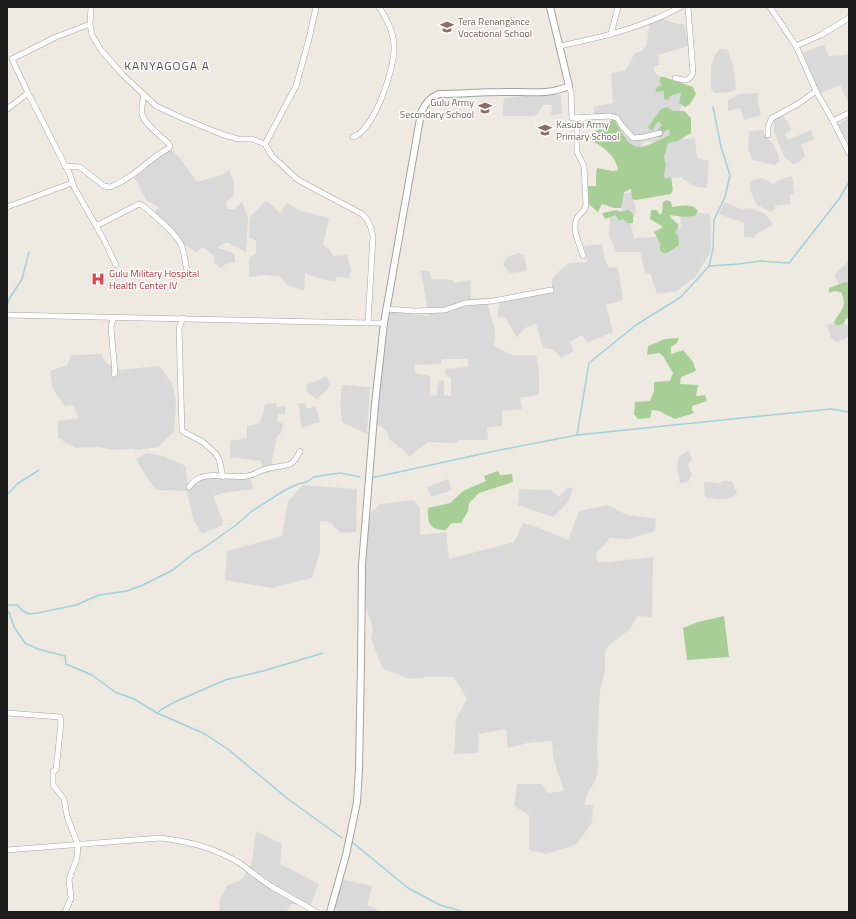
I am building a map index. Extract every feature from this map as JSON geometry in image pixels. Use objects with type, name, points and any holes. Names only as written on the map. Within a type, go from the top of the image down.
[{"type":"street","points":[[91,7],[90,24],[92,35],[100,50],[123,75],[156,106],[189,121],[238,139],[252,139],[265,144],[272,156],[298,180],[362,214],[368,220],[373,236],[368,323]]},
{"type":"street","points":[[265,144],[296,86],[316,7]]},
{"type":"street","points":[[353,137],[356,136],[369,122],[379,103],[390,76],[394,47],[392,34],[388,20],[379,7]]},
{"type":"street","points":[[550,7],[571,92],[572,118],[616,117],[633,138],[660,133]]},
{"type":"street","points":[[611,34],[618,7]]},
{"type":"street","points":[[560,46],[611,34],[654,20],[680,7]]},
{"type":"street","points":[[675,78],[687,80],[690,79],[693,73],[688,7]]},
{"type":"street","points":[[770,7],[796,46],[816,91],[849,153]]},
{"type":"street","points":[[796,46],[821,35],[849,18]]},
{"type":"street","points":[[90,24],[56,37],[12,58],[65,166],[72,184],[116,265]]},
{"type":"street","points":[[330,912],[346,855],[357,802],[359,769],[362,565],[376,391],[386,309],[393,278],[421,113],[428,100],[439,94],[552,91],[569,86]]},
{"type":"street","points":[[768,135],[768,126],[772,118],[798,104],[816,91]]},
{"type":"street","points":[[7,109],[28,92]]},
{"type":"street","points":[[65,166],[80,167],[104,186],[110,187],[134,174],[152,159],[169,148],[169,144],[144,119],[141,111],[144,95]]},
{"type":"street","points":[[833,121],[849,113]]},
{"type":"street","points":[[577,118],[577,152],[584,166],[586,206],[584,212],[578,216],[574,228],[583,256]]},
{"type":"street","points":[[7,207],[72,184]]},
{"type":"street","points":[[96,226],[139,204],[142,205],[158,218],[179,242],[182,247],[186,268],[190,277]]},
{"type":"street","points":[[386,309],[415,311],[445,310],[465,303],[493,301],[551,290]]},
{"type":"street","points":[[7,315],[384,323]]},
{"type":"street","points":[[113,318],[111,328],[114,374]]},
{"type":"street","points":[[183,318],[179,328],[182,430],[199,440],[216,454],[219,459],[223,477]]},
{"type":"street","points":[[189,487],[195,479],[205,476],[248,476],[270,468],[290,464],[295,461],[300,451]]},
{"type":"street","points":[[7,713],[60,717],[61,723],[56,770],[53,771],[52,781],[54,787],[64,799],[67,816],[78,845],[77,858],[70,879],[71,898],[65,912]]},
{"type":"street","points":[[7,850],[160,838],[189,843],[222,855],[241,864],[271,886],[316,912]]},
{"type":"shaded area","points":[[654,15],[670,22],[684,24],[688,46],[658,55],[659,65],[653,67],[656,74],[662,77],[667,93],[682,94],[681,108],[677,116],[676,136],[686,139],[695,138],[697,158],[709,161],[707,188],[693,186],[681,177],[665,179],[662,170],[659,144],[646,141],[636,151],[624,138],[614,119],[595,119],[593,107],[613,103],[611,73],[625,71],[635,53],[642,51],[647,44],[649,25]]},
{"type":"shaded area","points":[[824,45],[829,56],[844,55],[849,53],[849,104],[840,85],[820,93],[814,82],[803,52]]},
{"type":"shaded area","points":[[720,49],[727,49],[733,64],[736,89],[731,92],[714,93],[711,89],[711,66],[716,53]]},
{"type":"shaded area","points":[[758,93],[758,103],[761,115],[744,120],[740,108],[728,111],[728,100],[739,94]]},
{"type":"shaded area","points":[[544,94],[561,95],[562,114],[551,115],[552,105],[543,105],[534,116],[502,116],[504,98]]},
{"type":"shaded area","points":[[782,114],[791,130],[785,135],[788,140],[811,130],[814,139],[801,145],[805,156],[793,165],[784,156],[774,131],[774,118]]},
{"type":"shaded area","points":[[849,117],[849,140],[847,141],[837,125]]},
{"type":"shaded area","points":[[763,130],[764,134],[773,144],[778,154],[780,162],[774,165],[752,160],[748,149],[749,131]]},
{"type":"shaded area","points":[[169,147],[179,157],[197,182],[221,175],[229,170],[234,183],[234,195],[226,202],[227,209],[234,209],[242,202],[248,218],[246,252],[227,242],[217,247],[235,254],[235,262],[227,263],[221,268],[215,264],[214,256],[203,247],[196,252],[171,236],[152,216],[159,207],[147,201],[134,177],[140,166],[161,150]]},
{"type":"shaded area","points":[[791,176],[793,178],[794,193],[790,194],[790,204],[775,206],[775,209],[771,212],[757,205],[751,192],[750,184],[753,180],[762,178],[774,184],[779,180]]},
{"type":"shaded area","points":[[632,192],[636,210],[631,225],[634,238],[656,237],[681,227],[680,217],[693,212],[710,214],[711,251],[695,277],[677,291],[657,294],[651,275],[645,272],[640,252],[616,252],[609,235],[610,218],[622,210],[620,194]]},
{"type":"shaded area","points":[[264,202],[268,202],[280,213],[287,203],[298,210],[329,218],[323,245],[329,249],[333,256],[347,255],[351,270],[349,278],[337,277],[335,282],[314,277],[305,273],[304,291],[286,284],[280,276],[264,275],[249,277],[249,260],[250,257],[256,253],[256,241],[249,237],[250,217]]},
{"type":"shaded area","points":[[724,202],[741,209],[750,208],[766,214],[773,225],[755,235],[755,238],[744,237],[744,223],[719,214]]},
{"type":"shaded area","points":[[602,244],[605,260],[609,268],[618,267],[623,300],[606,305],[613,332],[587,343],[582,335],[570,342],[574,351],[561,358],[554,350],[543,348],[536,324],[525,328],[517,337],[505,318],[497,317],[500,300],[552,291],[552,280],[559,271],[569,263],[588,262],[584,246]]},
{"type":"shaded area","points":[[519,253],[524,255],[527,270],[510,273],[503,264],[507,257]]},
{"type":"shaded area","points":[[849,261],[849,283],[845,282],[839,284],[834,275]]},
{"type":"shaded area","points":[[421,271],[430,271],[431,279],[452,280],[454,283],[470,280],[471,299],[486,298],[495,330],[494,346],[512,355],[536,355],[539,370],[539,395],[520,398],[522,409],[502,411],[502,426],[487,427],[488,440],[459,440],[455,443],[428,442],[409,457],[403,450],[390,440],[386,430],[377,424],[377,402],[390,311],[429,316]],"holes":[[[441,359],[468,359],[468,367],[445,369],[445,374],[451,378],[451,396],[444,395],[444,381],[438,380],[437,395],[430,396],[430,376],[415,373],[415,365],[441,364]]]},
{"type":"shaded area","points":[[834,322],[837,326],[844,323],[849,327],[849,337],[848,336],[837,342],[831,338],[827,325]]},
{"type":"shaded area","points":[[101,354],[105,362],[117,370],[159,366],[172,383],[176,402],[174,432],[158,447],[138,450],[113,450],[98,447],[76,448],[58,438],[58,421],[79,418],[73,405],[64,406],[57,395],[52,386],[50,371],[67,365],[71,355]]},
{"type":"shaded area","points":[[326,377],[331,383],[327,390],[317,399],[308,393],[306,385]]},
{"type":"shaded area","points":[[342,385],[370,387],[367,434],[342,422],[340,404]]},
{"type":"shaded area","points":[[276,403],[277,407],[285,406],[285,414],[278,414],[277,421],[283,424],[281,433],[277,436],[272,461],[273,471],[265,474],[261,461],[230,457],[230,441],[247,438],[247,426],[258,424],[263,415],[265,404]]},
{"type":"shaded area","points":[[305,403],[307,408],[316,407],[320,422],[301,428],[299,404]]},
{"type":"shaded area","points":[[689,450],[692,459],[688,464],[692,475],[688,482],[680,483],[677,466],[679,456]]},
{"type":"shaded area","points":[[147,453],[164,456],[186,466],[187,483],[209,477],[249,477],[254,489],[223,493],[213,496],[223,521],[221,526],[202,534],[193,519],[187,491],[156,490],[146,476],[136,459]]},
{"type":"shaded area","points":[[448,479],[452,490],[431,497],[427,487]]},
{"type":"shaded area","points":[[723,481],[732,481],[737,493],[732,498],[705,498],[704,482],[720,483]]},
{"type":"shaded area","points":[[303,485],[357,489],[356,532],[340,533],[330,522],[320,521],[320,552],[312,578],[271,588],[225,580],[227,551],[282,536],[288,501]]},
{"type":"shaded area","points":[[567,487],[573,489],[568,502],[553,517],[518,505],[519,489],[550,490],[559,497]]},
{"type":"shaded area","points":[[414,500],[420,508],[420,535],[446,532],[449,559],[514,542],[523,523],[537,527],[568,540],[579,511],[608,505],[627,515],[656,519],[655,531],[629,539],[610,538],[596,554],[598,563],[653,557],[652,617],[638,616],[629,630],[606,649],[605,671],[600,690],[597,746],[598,766],[596,780],[588,792],[584,805],[593,805],[592,822],[577,844],[547,854],[529,850],[529,815],[514,806],[517,784],[542,784],[548,793],[564,791],[553,757],[552,741],[528,743],[508,748],[506,729],[479,734],[478,753],[454,754],[456,719],[467,699],[454,677],[425,677],[409,679],[382,668],[371,638],[373,629],[363,597],[367,517],[380,504]]},
{"type":"shaded area","points":[[256,831],[282,844],[280,864],[319,884],[310,906],[292,904],[286,912],[219,912],[220,899],[228,885],[241,880],[251,866]]},
{"type":"shaded area","points":[[340,879],[372,886],[367,905],[381,912],[338,912],[334,906]]},
{"type":"green space","points":[[661,77],[693,87],[696,94],[690,104],[685,107],[679,103],[681,93],[670,96],[668,100],[664,99],[664,91],[655,92],[657,87],[662,85],[659,81]]},
{"type":"green space","points":[[667,107],[673,111],[684,111],[691,118],[691,133],[677,141],[668,143],[664,157],[666,165],[664,175],[665,179],[671,177],[673,190],[671,194],[636,200],[632,199],[631,189],[624,192],[621,208],[614,208],[602,204],[598,212],[585,201],[584,186],[596,186],[597,168],[613,171],[618,170],[612,156],[591,141],[590,136],[601,126],[614,119],[626,139],[631,144],[642,147],[649,145],[670,135],[669,129],[664,132],[662,137],[655,137],[656,132],[662,125],[658,121],[652,131],[648,127],[661,109]]},
{"type":"green space","points":[[667,200],[671,202],[672,207],[690,206],[696,208],[698,211],[695,216],[683,217],[670,215],[671,218],[679,225],[675,233],[678,235],[679,245],[667,253],[663,253],[660,250],[660,243],[654,232],[663,227],[650,219],[651,210],[657,210],[660,215],[662,212],[663,202]]},
{"type":"green space","points":[[617,210],[621,212],[628,210],[633,214],[633,223],[627,223],[623,219],[618,220],[616,215],[605,219],[602,213]]},
{"type":"green space","points":[[845,282],[849,283],[849,320],[846,318],[844,323],[837,326],[834,322],[843,308],[844,301],[841,292],[834,291],[829,293],[829,288]]},
{"type":"green space","points":[[679,338],[677,343],[671,347],[671,354],[683,350],[693,362],[696,371],[681,377],[680,384],[698,385],[696,396],[705,395],[707,401],[692,406],[694,413],[675,419],[659,411],[652,410],[650,418],[638,419],[634,414],[635,402],[650,401],[654,391],[654,382],[670,381],[673,373],[663,356],[659,353],[647,355],[648,346],[665,339]]},
{"type":"green space","points":[[498,471],[500,475],[512,474],[513,482],[479,493],[469,503],[468,511],[461,523],[451,523],[446,530],[436,529],[431,525],[428,518],[428,508],[450,503],[463,491],[486,481],[484,476]]},
{"type":"green space","points":[[724,616],[729,657],[687,660],[683,628],[698,622]]},
{"type":"waterway","points":[[577,435],[589,363],[636,325],[681,297],[709,266],[713,249],[714,220],[725,197],[730,175],[721,147],[713,107]]},
{"type":"waterway","points":[[709,266],[760,261],[789,263],[839,199],[849,182]]},
{"type":"waterway","points":[[7,306],[9,299],[22,279],[29,252]]},
{"type":"waterway","points":[[371,478],[577,435],[831,409],[849,412]]},
{"type":"waterway","points":[[7,495],[17,484],[39,470]]},
{"type":"waterway","points":[[7,605],[17,605],[29,614],[38,613],[76,605],[99,595],[127,591],[173,570],[194,553],[201,550],[236,525],[252,511],[285,490],[307,482],[314,477],[325,475],[341,473],[360,477]]},
{"type":"waterway","points":[[7,612],[9,612],[14,627],[25,643],[38,649],[65,656],[66,664],[92,675],[115,692],[134,699],[157,713],[205,734],[229,750],[288,799],[342,838]]},
{"type":"waterway","points":[[157,713],[177,701],[225,680],[263,671],[323,653]]},
{"type":"waterway","points":[[352,842],[408,888],[440,905],[464,912]]},
{"type":"place","name":"Tera Renangance Vocational School","points":[[447,27]]},
{"type":"place","name":"Gulu Army Secondary School","points":[[485,108]]},
{"type":"place","name":"Kasubi Army Primary School","points":[[545,130]]},
{"type":"place","name":"Gulu Military Hospital Health Center IV","points":[[98,279]]},
{"type":"district","name":"KANYAGOGA A","points":[[167,65]]}]
